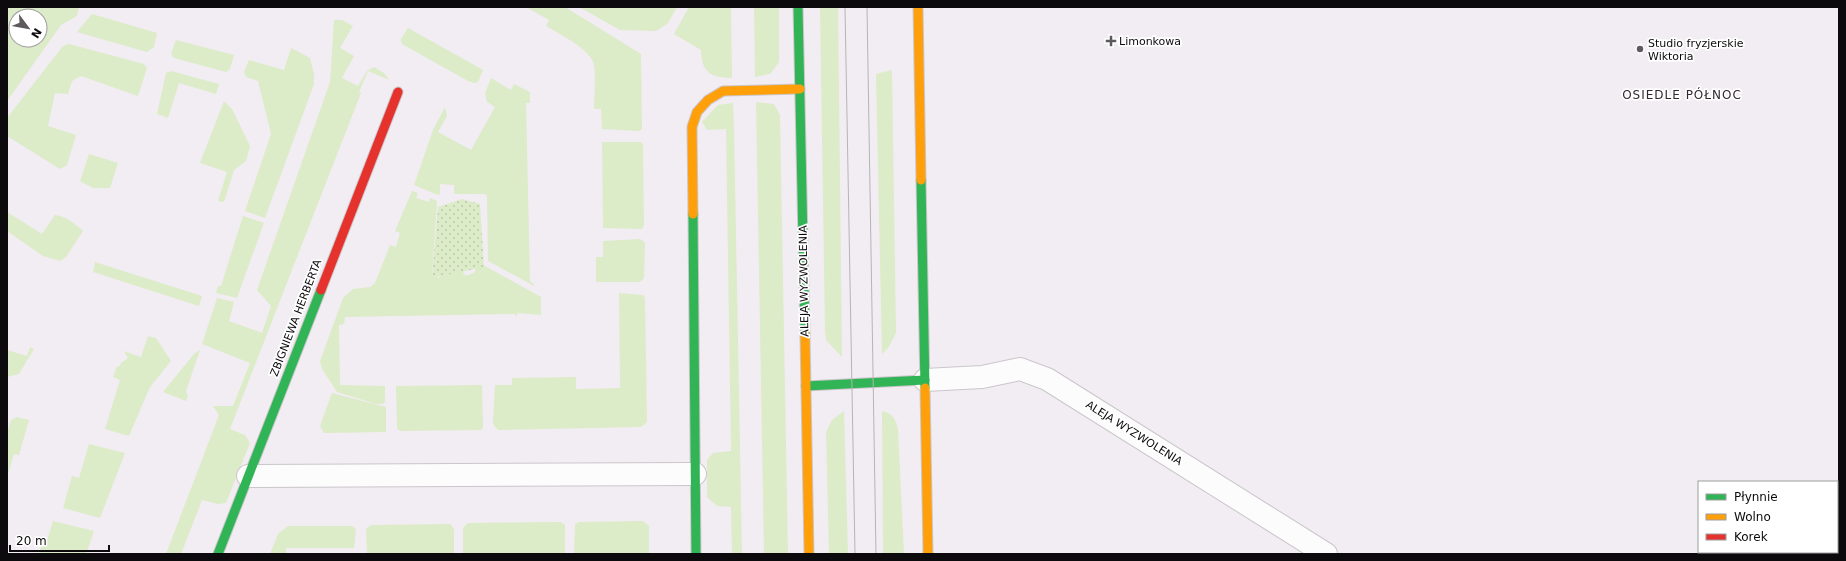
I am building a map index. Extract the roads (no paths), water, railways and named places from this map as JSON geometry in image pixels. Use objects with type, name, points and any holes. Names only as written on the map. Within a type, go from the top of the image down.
[{"type":"main road","name":"ALEJA WYZWOLENIA","points":[[798,7],[809,554]]},
{"type":"main road","points":[[918,7],[928,554]]},
{"type":"main road","points":[[696,554],[692,127],[697,112],[708,100],[722,91],[800,89]]},
{"type":"main road","name":"ZBIGNIEWA HERBERTA","points":[[218,554],[398,92]]},
{"type":"main road","points":[[806,386],[925,380]]},
{"type":"street","name":"ALEJA WYZWOLENIA","points":[[925,380],[982,377],[1020,369],[1047,379],[1326,554]]},
{"type":"street","points":[[248,476],[695,474]]},
{"type":"tram line","points":[[845,7],[855,554]]},
{"type":"tram line","points":[[867,7],[876,554]]},
{"type":"place","name":"Limonkowa","points":[[1111,41]]},
{"type":"place","name":"Studio fryzjerskie Wiktoria","points":[[1640,49]]},
{"type":"district","name":"OSIEDLE PÓŁNOC","points":[[1682,95]]}]
